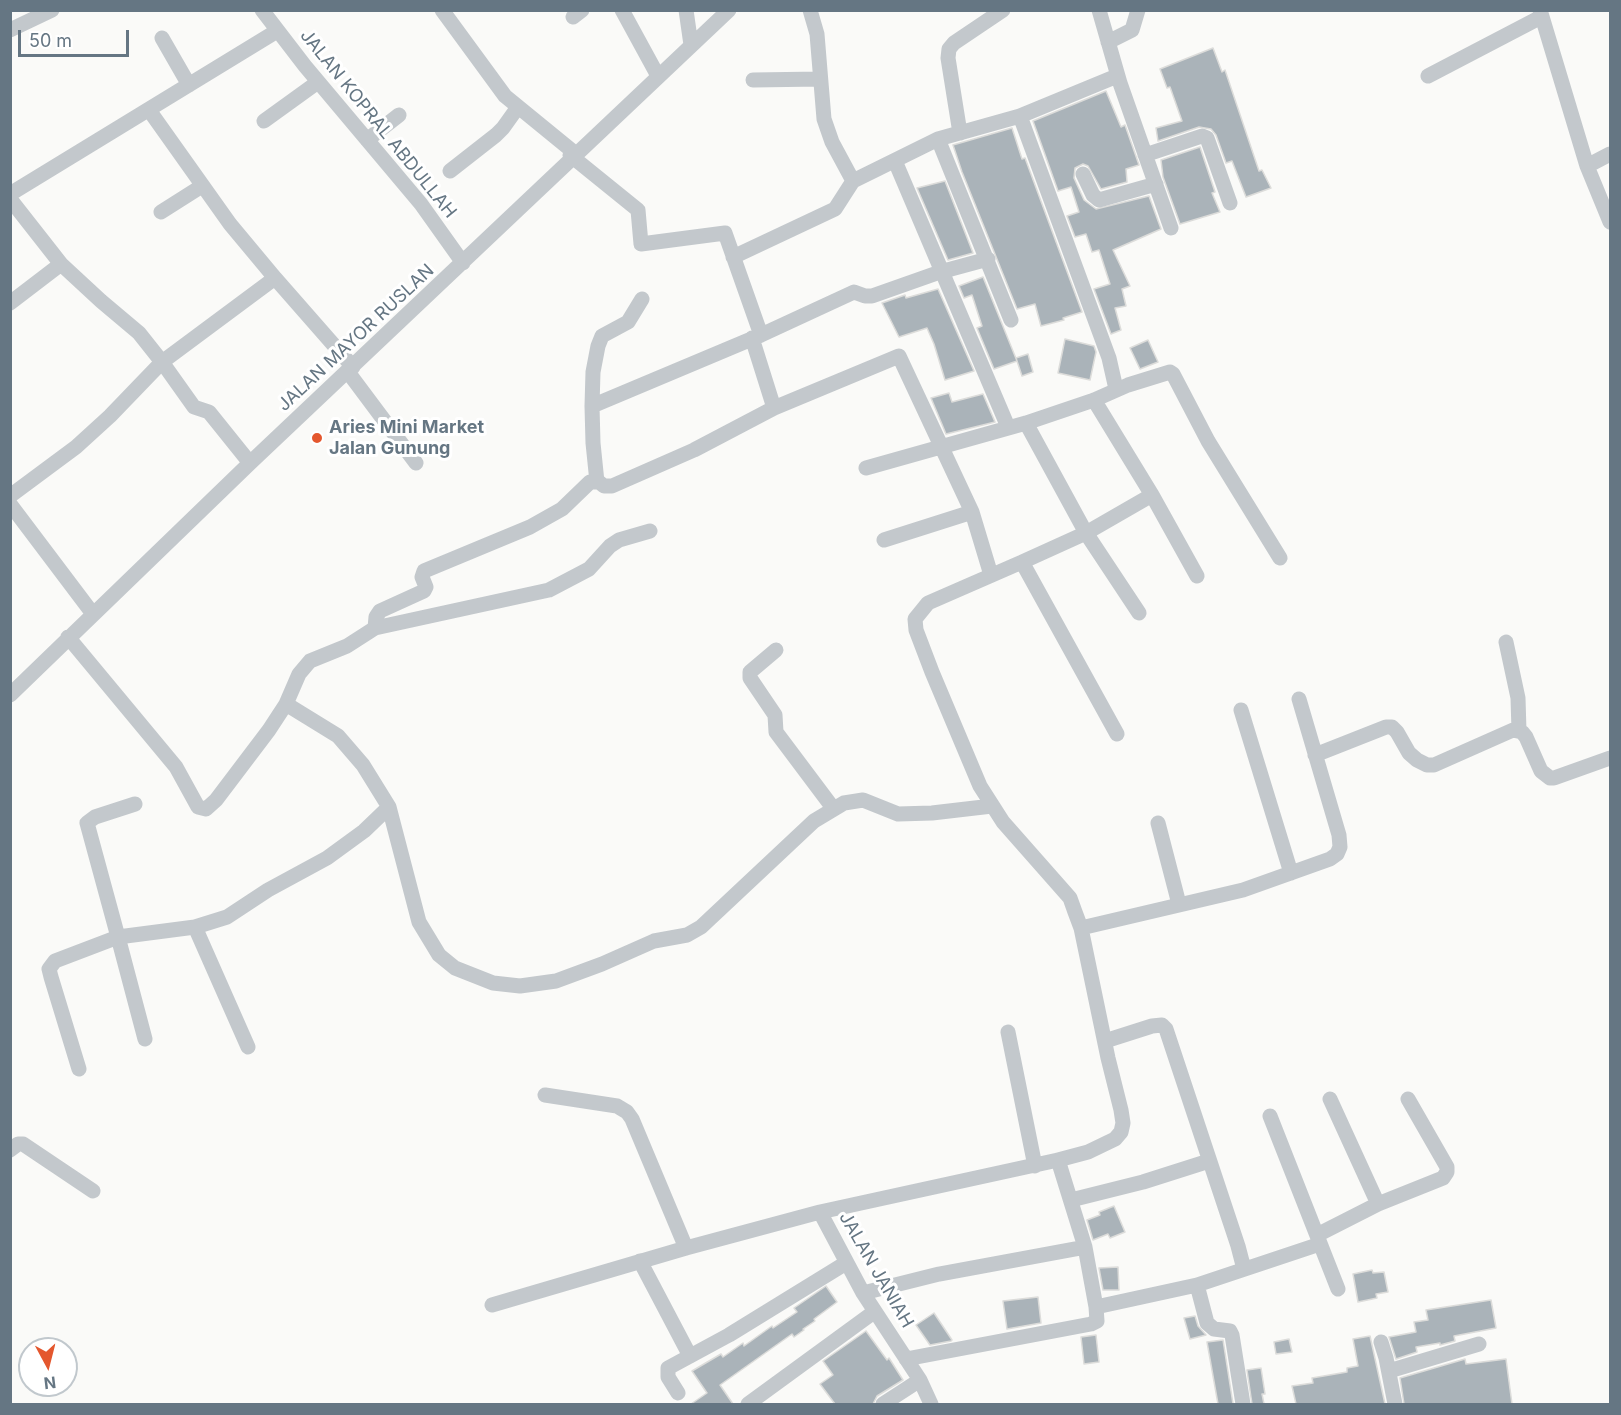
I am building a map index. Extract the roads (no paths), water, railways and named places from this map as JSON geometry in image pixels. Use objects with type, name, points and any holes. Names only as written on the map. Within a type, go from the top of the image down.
[{"type":"street","points":[[10,30],[52,10]]},
{"type":"street","name":"JALAN KOPRAL ABDULLAH","points":[[262,10],[318,82],[421,204],[463,263]]},
{"type":"street","points":[[442,10],[505,96],[638,210],[641,244],[725,233],[756,336],[774,408]]},
{"type":"street","points":[[622,10],[658,76]]},
{"type":"street","points":[[686,10],[691,45]]},
{"type":"street","name":"JALAN MAYOR RUSLAN","points":[[10,695],[68,637],[463,263],[573,154],[729,10]]},
{"type":"street","points":[[810,10],[817,34],[824,119],[832,142],[853,182]]},
{"type":"street","points":[[960,133],[948,58],[949,49],[954,43],[1003,10]]},
{"type":"street","points":[[1100,10],[1117,76],[1171,228]]},
{"type":"street","points":[[1108,42],[1131,30],[1138,10]]},
{"type":"street","points":[[1428,76],[1541,14],[1587,166],[1611,222]]},
{"type":"street","points":[[10,194],[277,31]]},
{"type":"street","points":[[162,38],[189,85]]},
{"type":"street","points":[[733,257],[835,209],[853,182],[938,139],[1020,116],[1117,76]]},
{"type":"street","points":[[753,80],[820,79]]},
{"type":"street","points":[[264,121],[318,82]]},
{"type":"street","points":[[450,171],[496,135],[518,107]]},
{"type":"street","points":[[149,110],[230,224],[350,369],[416,463]]},
{"type":"street","points":[[367,140],[399,115]]},
{"type":"street","points":[[1020,116],[1109,358],[1116,389]]},
{"type":"street","points":[[1145,155],[1202,136],[1207,138],[1230,203]]},
{"type":"street","points":[[938,139],[1011,320]]},
{"type":"street","points":[[1587,166],[1611,154]]},
{"type":"street","points":[[895,161],[940,272],[1008,427]]},
{"type":"street","points":[[1083,174],[1093,195],[1099,200],[1156,184]]},
{"type":"street","points":[[161,212],[202,186]]},
{"type":"street","points":[[10,199],[61,264],[139,333],[194,407],[209,412],[250,464]]},
{"type":"street","points":[[592,406],[854,292],[872,296],[940,272],[988,259]]},
{"type":"street","points":[[10,303],[61,264]]},
{"type":"street","points":[[10,496],[76,447],[110,416],[162,362],[275,278]]},
{"type":"street","points":[[597,482],[592,406],[593,372],[599,339],[628,322],[642,299]]},
{"type":"street","points":[[375,628],[376,616],[380,611],[424,591],[426,587],[422,577],[423,571],[530,527],[562,509],[590,482],[612,486],[694,450],[774,408],[899,356],[972,512],[991,575]]},
{"type":"street","points":[[866,468],[1026,423],[1094,400],[1116,389],[1170,372],[1208,441],[1280,558]]},
{"type":"street","points":[[1094,400],[1152,495],[1197,576]]},
{"type":"street","points":[[1026,423],[1086,533],[1139,613]]},
{"type":"street","points":[[820,1212],[1058,1160],[1088,1152],[1115,1139],[1121,1132],[1123,1124],[1121,1110],[1081,928],[1070,898],[1044,867],[1022,846],[980,786],[932,672],[915,625],[915,619],[928,603],[1086,533],[1152,495]]},
{"type":"street","points":[[10,504],[93,614]]},
{"type":"street","points":[[884,540],[972,512]]},
{"type":"street","points":[[68,637],[176,767],[198,807],[203,809],[211,806],[216,800],[286,704],[305,665],[310,661],[347,646],[375,628],[549,591],[589,568],[619,540],[650,531]]},
{"type":"street","points":[[1022,562],[1117,734]]},
{"type":"street","points":[[1506,642],[1515,677],[1520,717],[1519,731]]},
{"type":"street","points":[[776,650],[750,672],[750,678],[775,715],[776,732],[833,808]]},
{"type":"street","points":[[1081,928],[1243,890],[1330,860],[1337,854],[1340,847],[1339,835],[1299,699]]},
{"type":"street","points":[[286,704],[338,736],[363,765],[389,807],[419,922],[440,955],[455,968],[493,983],[520,986],[556,981],[654,941],[687,935],[701,927],[814,821],[844,803],[863,800],[898,814],[932,813],[992,806]]},
{"type":"street","points":[[1241,710],[1291,873]]},
{"type":"street","points":[[1315,755],[1386,727],[1392,727],[1416,760],[1427,765],[1434,765],[1513,730],[1519,731],[1526,737],[1541,771],[1550,778],[1611,758]]},
{"type":"street","points":[[135,804],[95,817],[87,824],[145,1039]]},
{"type":"street","points":[[79,1069],[49,969],[51,964],[118,937],[195,927],[227,916],[268,890],[327,858],[364,831],[389,807]]},
{"type":"street","points":[[1158,823],[1179,904]]},
{"type":"street","points":[[195,927],[248,1047]]},
{"type":"street","points":[[1105,1041],[1152,1026],[1162,1025],[1166,1029],[1244,1269]]},
{"type":"street","points":[[1008,1032],[1035,1166]]},
{"type":"street","points":[[544,1095],[617,1106],[627,1112],[632,1119],[686,1248]]},
{"type":"street","points":[[1330,1099],[1378,1204]]},
{"type":"street","points":[[1096,1307],[1197,1285],[1244,1269],[1319,1239],[1378,1204],[1443,1178],[1447,1167],[1408,1099]]},
{"type":"street","points":[[1270,1116],[1338,1289]]},
{"type":"street","points":[[10,1150],[18,1144],[23,1144],[93,1191]]},
{"type":"street","points":[[906,1359],[1097,1321],[1084,1247],[1058,1160]]},
{"type":"street","points":[[1071,1200],[1143,1182],[1209,1161]]},
{"type":"street","name":"JALAN JANIAH","points":[[492,1305],[640,1261],[820,1212],[863,1293],[920,1380],[931,1404]]},
{"type":"street","points":[[863,1293],[939,1274],[1084,1247]]},
{"type":"street","points":[[640,1261],[690,1356]]},
{"type":"street","points":[[678,1393],[668,1377],[668,1368],[729,1335],[846,1263]]},
{"type":"street","points":[[1197,1285],[1207,1323],[1214,1329],[1230,1331],[1232,1335],[1244,1404]]},
{"type":"street","points":[[747,1404],[874,1312]]},
{"type":"street","points":[[1381,1342],[1389,1371],[1393,1404]]},
{"type":"street","points":[[1389,1371],[1479,1344]]},
{"type":"street","points":[[883,1404],[920,1380]]},
{"type":"place","name":"Aries Mini Market Jalan Gunung","points":[[317,438]]}]
